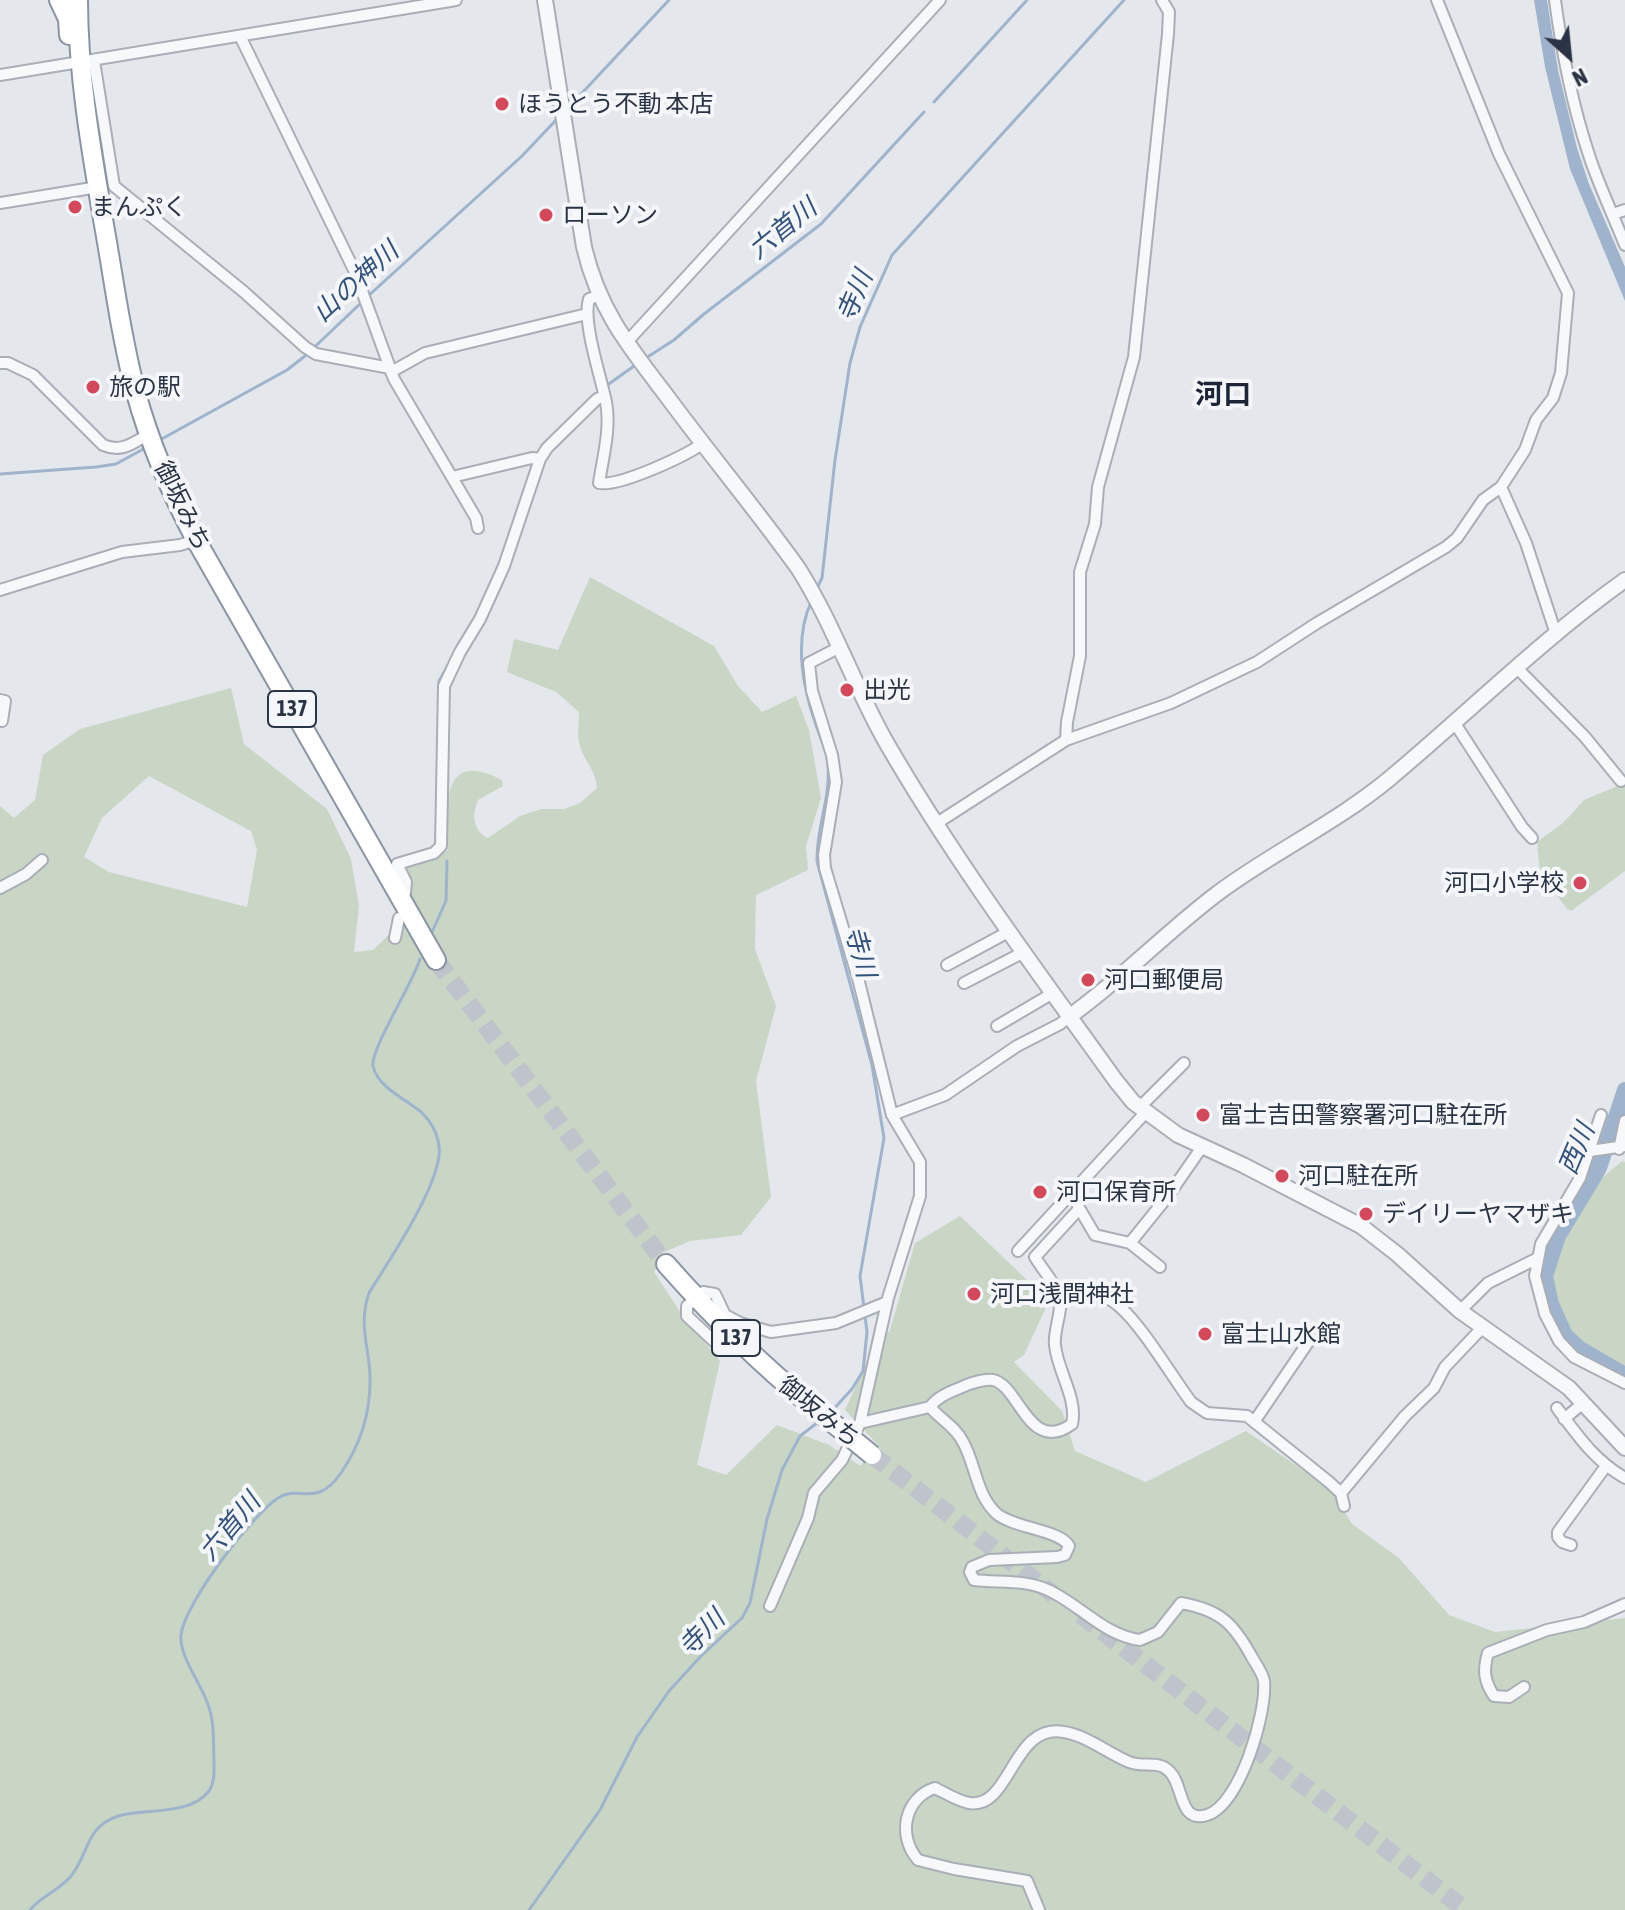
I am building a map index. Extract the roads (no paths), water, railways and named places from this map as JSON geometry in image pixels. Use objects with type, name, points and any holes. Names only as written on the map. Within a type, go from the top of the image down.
[{"type":"highway","points":[[59,0],[82,63]]},
{"type":"highway","name":"御坂みち","points":[[78,0],[85,111],[131,369],[152,442],[196,540],[436,960]]},
{"type":"highway","name":"御坂みち","points":[[666,1264],[779,1380],[872,1455]]},
{"type":"street","points":[[0,75],[456,0]]},
{"type":"street","points":[[545,0],[584,247],[598,296],[626,343],[782,545],[814,597],[887,743],[1024,952],[1116,1081],[1143,1110],[1178,1135],[1361,1226],[1460,1311],[1569,1388],[1625,1448]]},
{"type":"street","points":[[626,343],[940,0]]},
{"type":"street","points":[[1066,740],[1080,656],[1080,572],[1095,524],[1098,487],[1134,357],[1170,17],[1162,0]]},
{"type":"street","points":[[937,823],[1066,740],[1158,708],[1257,662],[1451,543],[1483,500],[1501,487],[1525,450],[1536,420],[1553,398],[1561,373],[1568,293],[1499,154],[1437,0]]},
{"type":"street","points":[[1555,0],[1581,130],[1625,245]]},
{"type":"street","points":[[240,36],[362,288],[391,370],[476,518],[478,528]]},
{"type":"street","points":[[82,63],[114,186],[316,354],[391,370],[425,353],[587,314]]},
{"type":"street","points":[[0,203],[98,187]]},
{"type":"street","points":[[1613,214],[1625,210]]},
{"type":"street","points":[[598,296],[589,299],[587,314],[607,420],[599,483],[610,484],[660,465],[702,444]]},
{"type":"street","points":[[0,363],[8,363],[33,375],[103,445],[115,450],[152,442]]},
{"type":"street","points":[[405,893],[406,882],[397,864],[438,851],[441,846],[444,686],[504,566],[540,459],[547,448],[597,399],[604,396]]},
{"type":"street","points":[[452,477],[532,458],[540,459]]},
{"type":"street","points":[[1501,487],[1526,543],[1556,634]]},
{"type":"street","points":[[0,590],[122,552],[196,540]]},
{"type":"street","points":[[892,1115],[945,1095],[1017,1046],[1069,1017],[1209,900],[1371,793],[1556,634],[1625,580]]},
{"type":"street","points":[[770,1606],[808,1518],[814,1493],[842,1460],[860,1423],[887,1302],[920,1196],[920,1162],[892,1115],[858,978],[825,868],[824,855],[836,782],[832,755],[812,691],[809,663],[838,648]]},
{"type":"street","points":[[1517,668],[1585,737],[1621,781]]},
{"type":"street","points":[[0,700],[5,701],[0,721]]},
{"type":"street","points":[[1454,722],[1532,838]]},
{"type":"street","points":[[0,888],[26,874],[42,860]]},
{"type":"street","points":[[395,938],[399,918]]},
{"type":"street","points":[[947,965],[1010,931]]},
{"type":"street","points":[[964,983],[1024,952]]},
{"type":"street","points":[[997,1026],[1053,993]]},
{"type":"street","points":[[1018,1251],[1184,1063]]},
{"type":"street","points":[[1601,1115],[1593,1151],[1541,1244],[1535,1276],[1539,1296],[1559,1341],[1574,1357],[1625,1383]]},
{"type":"street","points":[[1593,1151],[1619,1148],[1625,1121]]},
{"type":"street","points":[[1130,1243],[1202,1147]]},
{"type":"street","points":[[1078,1186],[1079,1209],[1095,1235],[1130,1243],[1160,1267]]},
{"type":"street","points":[[860,1423],[930,1407],[945,1394],[969,1384],[993,1380],[1001,1384],[1030,1421],[1044,1430],[1055,1432],[1072,1424],[1069,1396],[1054,1341],[1060,1297],[1035,1257],[1079,1209]]},
{"type":"street","points":[[1460,1311],[1488,1283],[1538,1258]]},
{"type":"street","points":[[718,1345],[687,1316],[687,1306],[695,1297],[709,1291],[715,1294],[725,1315],[771,1332],[836,1323],[887,1302]]},
{"type":"street","points":[[1060,1297],[1067,1293],[1085,1293],[1118,1304],[1191,1402],[1207,1413],[1241,1414],[1254,1422],[1341,1493],[1344,1506]]},
{"type":"street","points":[[1341,1493],[1405,1416],[1434,1388],[1445,1367],[1482,1328]]},
{"type":"street","points":[[1254,1422],[1311,1338]]},
{"type":"street","points":[[1564,1419],[1582,1404]]},
{"type":"street","points":[[930,1407],[947,1420],[964,1443],[985,1499],[996,1513],[1017,1525],[1063,1539],[1069,1546],[1065,1555],[1057,1557],[989,1560],[972,1567],[970,1572],[974,1580],[1022,1582],[1045,1589],[1111,1631],[1140,1640],[1158,1632],[1181,1603],[1202,1607],[1227,1620],[1242,1638],[1264,1679],[1260,1716],[1235,1788],[1226,1804],[1204,1816],[1194,1816],[1184,1808],[1175,1776],[1164,1765],[1132,1764],[1079,1736],[1056,1731],[1029,1743],[998,1791],[980,1802],[969,1803],[935,1788],[916,1798],[906,1812],[907,1844],[918,1860],[1027,1881],[1039,1910]]},
{"type":"street","points":[[1557,1408],[1582,1444],[1606,1466],[1623,1474]]},
{"type":"street","points":[[1571,1545],[1562,1542],[1558,1532],[1606,1466]]},
{"type":"street","points":[[1524,1687],[1509,1697],[1494,1696],[1487,1685],[1484,1668],[1488,1653],[1547,1630],[1584,1622],[1625,1604]]},
{"type":"water","points":[[1534,0],[1547,0],[1558,70],[1577,148],[1625,267],[1625,301],[1570,169],[1545,67]]},
{"type":"waterway","name":"山の神川","points":[[568,108],[669,0]]},
{"type":"waterway","name":"六首川","points":[[934,102],[1027,0]]},
{"type":"waterway","name":"寺川","points":[[817,588],[822,578],[850,363],[860,327],[892,255],[1124,0]]},
{"type":"waterway","name":"六首川","points":[[649,356],[674,340],[821,224],[924,112]]},
{"type":"waterway","name":"山の神川","points":[[367,297],[522,156],[557,119]]},
{"type":"waterway","name":"山の神川","points":[[158,441],[287,370],[362,302]]},
{"type":"waterway","name":"六首川","points":[[606,386],[634,366]]},
{"type":"waterway","name":"山の神川","points":[[0,474],[116,464],[147,447]]},
{"type":"waterway","name":"六首川","points":[[487,592],[500,562]]},
{"type":"waterway","name":"寺川","points":[[811,602],[803,631],[802,662],[810,707],[827,758],[828,776],[817,861],[872,1065],[884,1138],[860,1276],[867,1332],[863,1371],[852,1389],[830,1413]]},
{"type":"waterway","name":"六首川","points":[[438,749],[439,681],[449,664]]},
{"type":"waterway","name":"六首川","points":[[432,932],[446,901],[447,861]]},
{"type":"waterway","name":"六首川","points":[[30,1910],[71,1876],[93,1834],[107,1821],[129,1814],[179,1808],[201,1799],[209,1791],[214,1773],[210,1709],[183,1652],[181,1635],[185,1621],[221,1561],[266,1507],[286,1494],[324,1490],[341,1473],[359,1439],[367,1415],[370,1389],[364,1326],[369,1293],[420,1207],[439,1156],[437,1138],[429,1121],[386,1087],[373,1066],[378,1046],[420,959]]},
{"type":"waterway","name":"西川","points":[[1625,1090],[1599,1168],[1558,1236],[1545,1276],[1551,1304],[1565,1335],[1580,1349],[1625,1375]]},
{"type":"waterway","name":"寺川","points":[[529,1910],[600,1810],[637,1737],[669,1691],[742,1618],[750,1603],[767,1519],[782,1470],[800,1436],[821,1420]]},
{"type":"tunnel","points":[[436,960],[666,1264]]},
{"type":"tunnel","points":[[872,1455],[1054,1595]]},
{"type":"tunnel","points":[[1081,1615],[1466,1910]]},
{"type":"place","name":"ほうとう不動 本店","points":[[502,104]]},
{"type":"place","name":"まんぷく","points":[[75,207]]},
{"type":"place","name":"ローソン","points":[[546,215]]},
{"type":"place","name":"旅の駅","points":[[93,387]]},
{"type":"place","name":"出光","points":[[847,690]]},
{"type":"place","name":"河口小学校","points":[[1580,883]]},
{"type":"place","name":"河口郵便局","points":[[1088,980]]},
{"type":"place","name":"富士吉田警察署河口駐在所","points":[[1203,1115]]},
{"type":"place","name":"河口駐在所","points":[[1282,1176]]},
{"type":"place","name":"河口保育所","points":[[1040,1192]]},
{"type":"place","name":"デイリーヤマザキ","points":[[1366,1214]]},
{"type":"place","name":"河口浅間神社","points":[[974,1294]]},
{"type":"place","name":"富士山水館","points":[[1205,1334]]},
{"type":"district","name":"河口","points":[[1223,395]]}]
